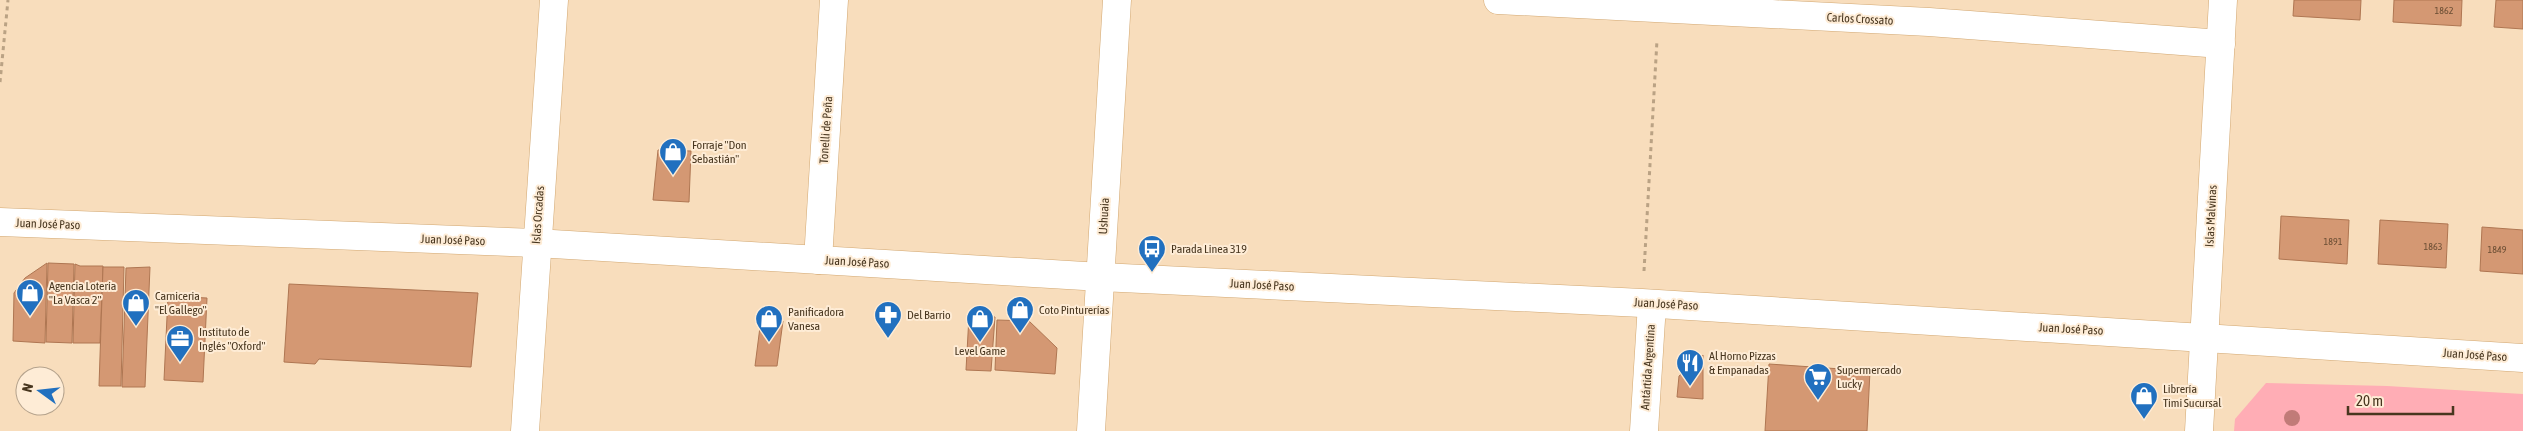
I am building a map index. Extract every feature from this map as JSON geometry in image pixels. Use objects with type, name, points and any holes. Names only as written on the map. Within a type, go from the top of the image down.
[{"type":"main road","name":"Islas Orcadas","points":[[525,431],[536,243],[554,0]]},
{"type":"main road","name":"Tonelli de Peña","points":[[818,260],[834,0]]},
{"type":"main road","name":"Ushuaia","points":[[1091,431],[1117,0]]},
{"type":"main road","name":"Carlos Crossato","points":[[1498,0],[1659,9],[1929,11],[2221,44]]},
{"type":"main road","name":"Islas Malvinas","points":[[2198,431],[2223,0]]},
{"type":"main road","name":"Juan José Paso","points":[[0,222],[536,243],[1101,277],[1647,303],[2523,358]]},
{"type":"main road","name":"Antártida Argentina","points":[[1644,431],[1647,303]]},
{"type":"path","points":[[0,82],[8,0]]},
{"type":"path","points":[[1647,303],[1659,9]]},
{"type":"shaded area","points":[[2266,383],[2387,386],[2523,394],[2523,431],[2234,431],[2235,419]]},
{"type":"building","points":[[2294,0],[2361,0],[2360,20],[2293,16]]},
{"type":"building","points":[[2394,0],[2462,0],[2461,26],[2393,22]]},
{"type":"building","points":[[2496,0],[2523,0],[2523,29],[2494,27]]},
{"type":"building","name":"Forraje \"Don Sebastián\"","points":[[658,150],[691,151],[689,202],[653,200]]},
{"type":"building","points":[[2281,216],[2349,220],[2347,264],[2279,259]]},
{"type":"building","points":[[2380,220],[2448,224],[2446,268],[2378,264]]},
{"type":"building","points":[[2482,227],[2523,230],[2523,274],[2480,271]]},
{"type":"building","name":"Agencia Lotería \"La Vasca 2\"","points":[[47,263],[45,343],[13,341],[14,293],[25,278]]},
{"type":"building","points":[[48,263],[74,264],[72,343],[46,342]]},
{"type":"building","points":[[75,264],[80,266],[103,266],[100,343],[73,343]]},
{"type":"building","points":[[103,267],[124,267],[121,386],[99,386]]},
{"type":"building","name":"Carniceria \"El Gallego\"","points":[[150,267],[145,387],[122,387],[126,268]]},
{"type":"building","points":[[289,284],[478,293],[471,367],[319,359],[315,364],[284,362]]},
{"type":"building","points":[[168,296],[207,298],[203,382],[164,380]]},
{"type":"building","name":"Level Game","points":[[969,316],[995,317],[991,371],[966,370]]},
{"type":"building","name":"Panificadora Vanesa","points":[[761,319],[783,321],[777,366],[755,366]]},
{"type":"building","name":"Coto Pinturerías","points":[[997,320],[1029,321],[1057,348],[1055,374],[995,370]]},
{"type":"building","name":"Al Horno Pizzas & Empanadas","points":[[1703,355],[1703,399],[1677,397],[1679,376]]},
{"type":"building","name":"Supermercado Lucky","points":[[1769,364],[1870,371],[1867,431],[1765,431]]},
{"type":"place","name":"Forraje \"Don Sebastián\"","points":[[673,176]]},
{"type":"place","name":"Parada Linea 319","points":[[1152,273]]},
{"type":"place","name":"Agencia Lotería \"La Vasca 2\"","points":[[30,317]]},
{"type":"place","name":"Carniceria \"El Gallego\"","points":[[136,327]]},
{"type":"place","name":"Coto Pinturerías","points":[[1020,334]]},
{"type":"place","name":"Del Barrio","points":[[888,339]]},
{"type":"place","name":"Panificadora Vanesa","points":[[769,343]]},
{"type":"place","name":"Level Game","points":[[980,343]]},
{"type":"place","name":"Instituto de Inglés \"Oxford\"","points":[[180,363]]},
{"type":"place","name":"Al Horno Pizzas & Empanadas","points":[[1690,387]]},
{"type":"place","name":"Supermercado Lucky","points":[[1818,401]]},
{"type":"place","name":"Librería Timi Sucursal","points":[[2144,420]]}]
